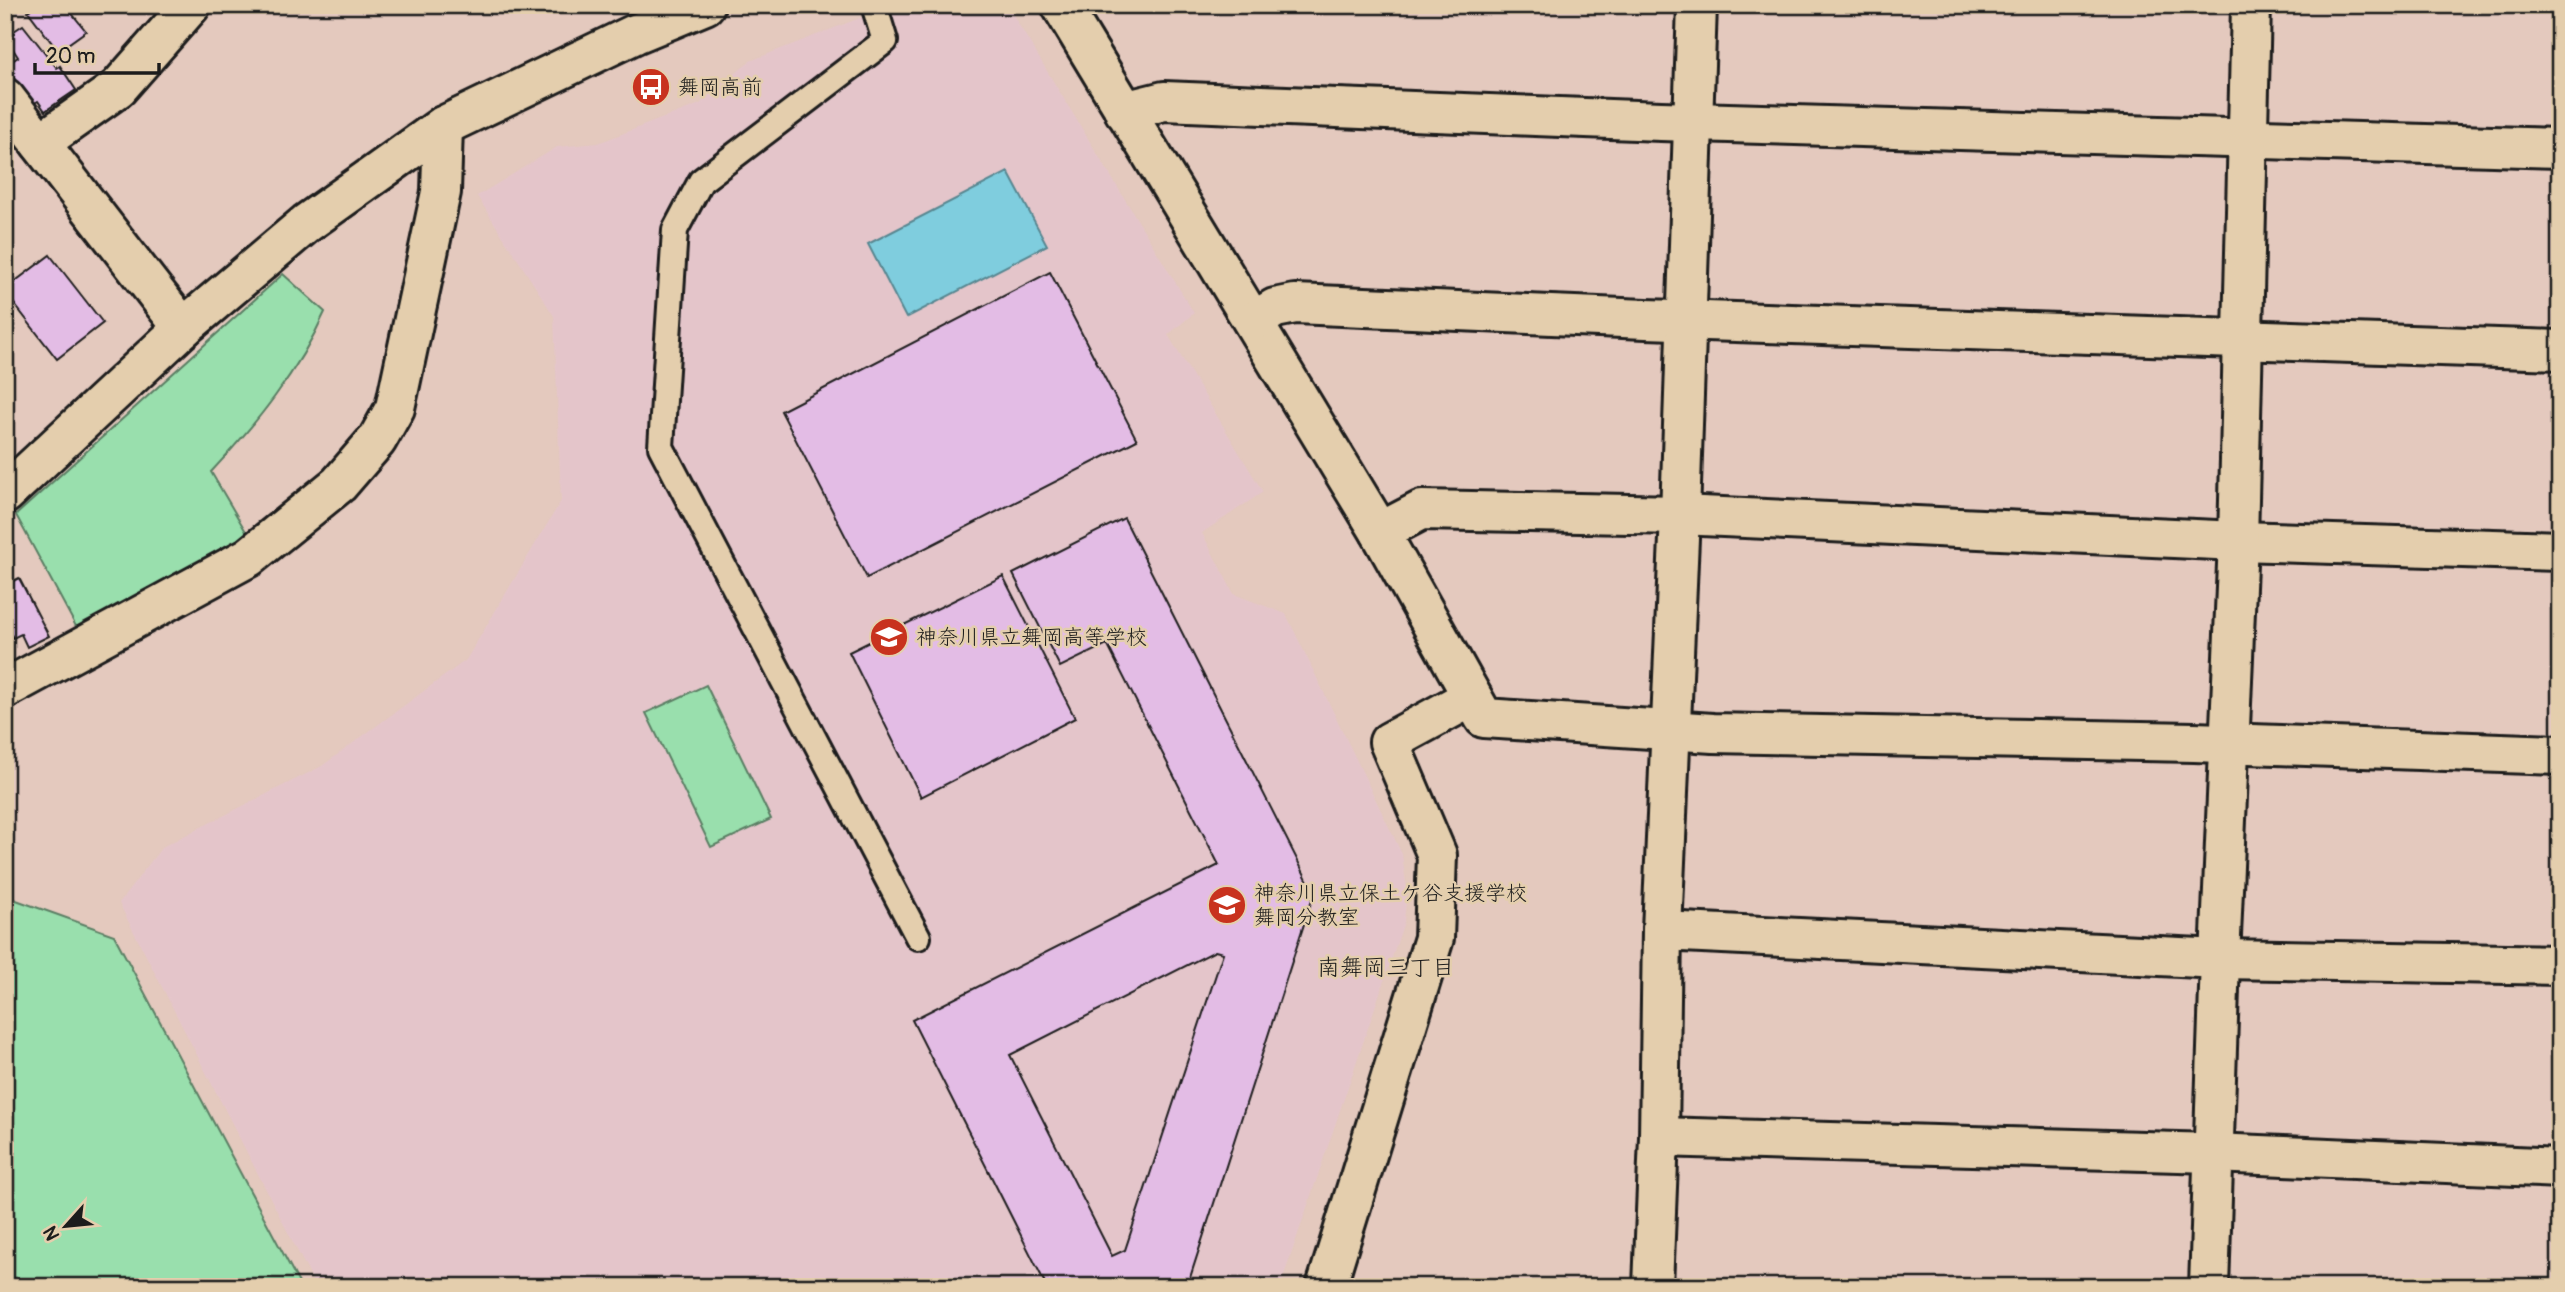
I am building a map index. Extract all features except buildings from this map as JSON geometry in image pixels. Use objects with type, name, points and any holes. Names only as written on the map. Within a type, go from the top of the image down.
[{"type":"street","points":[[40,143],[118,88],[191,5]]},
{"type":"street","points":[[5,494],[183,328],[307,223],[443,126],[635,34],[705,5]]},
{"type":"street","points":[[1061,5],[1380,532],[1484,718],[1713,733],[2229,743],[2560,755]]},
{"type":"street","points":[[1653,1287],[1659,1137],[1662,931],[1680,515],[1697,5]]},
{"type":"street","points":[[2209,1287],[2238,541],[2251,5]]},
{"type":"street","points":[[5,98],[183,328]]},
{"type":"street","points":[[1124,111],[1164,101],[1694,122],[2560,148]]},
{"type":"street","points":[[5,689],[249,557],[339,484],[377,440],[395,408],[441,192],[443,126]]},
{"type":"street","points":[[1254,321],[1275,308],[1295,304],[2560,351]]},
{"type":"street","points":[[1380,532],[1422,510],[1680,515],[2238,541],[2560,551]]},
{"type":"street","points":[[1326,1287],[1434,938],[1437,855],[1389,742],[1472,697]]},
{"type":"street","points":[[1662,931],[2220,959],[2560,965]]},
{"type":"street","points":[[1659,1137],[2213,1153],[2560,1168]]},
{"type":"lane","points":[[874,5],[885,41],[701,181],[676,230],[661,447],[918,937]]},
{"type":"shaded area","name":"神奈川県立舞岡高等学校","points":[[893,5],[1007,5],[1194,313],[1168,335],[1263,492],[1202,533],[1234,594],[1286,614],[1402,854],[1407,891],[1404,922],[1280,1287],[316,1287],[119,903],[162,847],[322,766],[466,660],[561,501],[554,316],[477,196],[557,147],[598,143],[700,104],[750,61]]},
{"type":"green space","points":[[283,274],[325,312],[302,356],[275,396],[211,472],[251,540],[79,632],[16,515]]},
{"type":"green space","points":[[706,685],[771,819],[711,847],[646,713]]},
{"type":"green space","points":[[5,896],[114,935],[301,1287],[5,1287]]},
{"type":"water","points":[[1008,172],[1047,245],[906,318],[868,244]]},
{"type":"place","name":"舞岡高前","points":[[651,87]]},
{"type":"place","name":"神奈川県立舞岡高等学校","points":[[889,637]]},
{"type":"place","name":"神奈川県立保土ケ谷支援学校 舞岡分教室","points":[[1227,905]]},
{"type":"district","name":"南舞岡三丁目","points":[[1386,967]]}]
